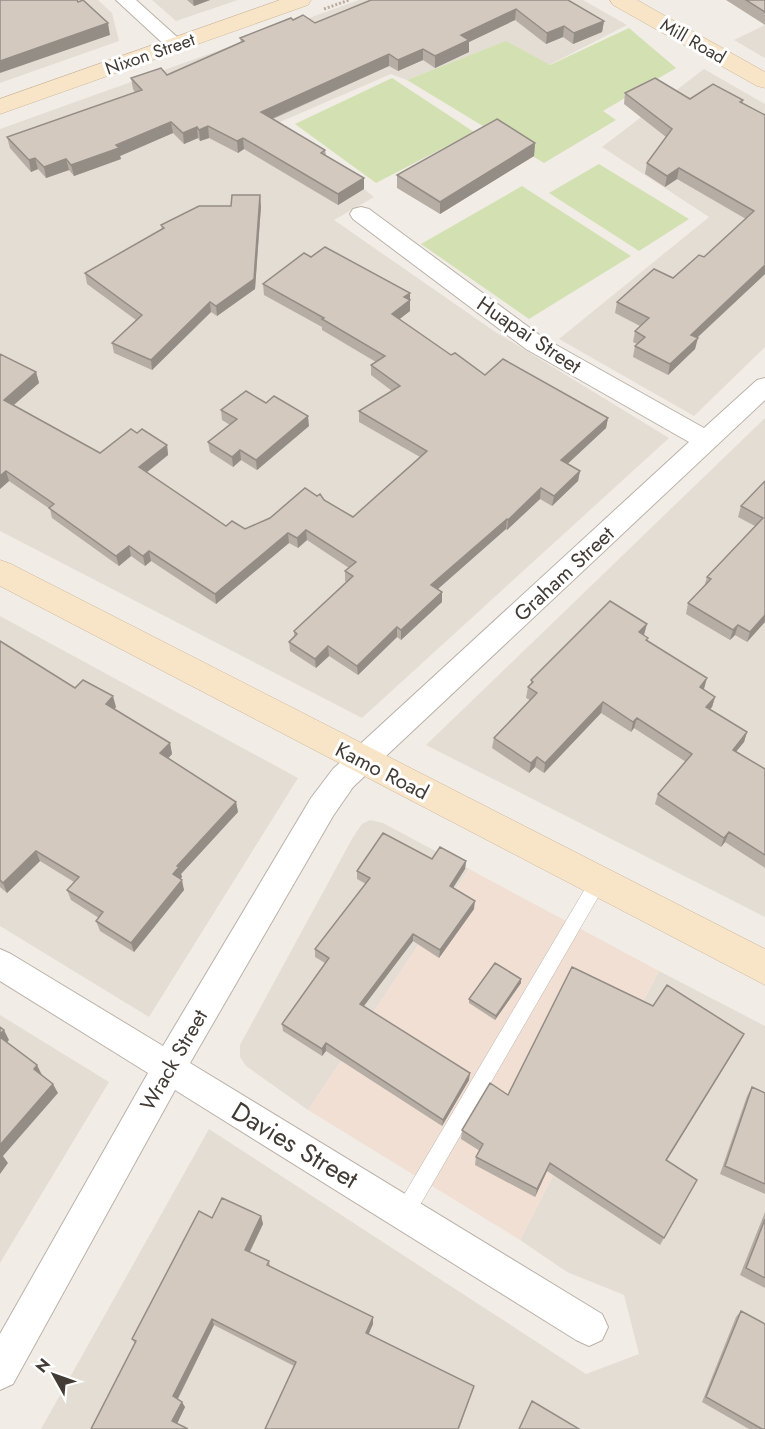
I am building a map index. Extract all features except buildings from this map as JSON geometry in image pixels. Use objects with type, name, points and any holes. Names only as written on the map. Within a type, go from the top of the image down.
[{"type":"main road","name":"Nixon Street","points":[[0,106],[300,0]]},
{"type":"main road","name":"Mill Road","points":[[621,0],[765,81]]},
{"type":"main road","name":"Kamo Road","points":[[0,572],[765,968]]},
{"type":"street","points":[[125,0],[176,45]]},
{"type":"street","name":"Huapai Street","points":[[361,214],[534,344],[706,441]]},
{"type":"street","name":"Graham Street","points":[[363,760],[765,386]]},
{"type":"street","name":"Wrack Street","points":[[0,1371],[169,1068],[322,807],[343,778],[363,760]]},
{"type":"street","name":"Davies Street","points":[[0,964],[589,1327]]},
{"type":"lane","points":[[405,1212],[598,882]]},
{"type":"shaded area","points":[[0,0],[98,0],[112,13],[119,41],[0,83]]},
{"type":"shaded area","points":[[152,0],[238,0],[176,21]]},
{"type":"shaded area","points":[[359,0],[583,0],[627,25],[549,65],[506,42],[407,80],[391,74],[280,122],[374,197],[334,220],[494,331],[669,438],[362,718],[0,531],[0,129]]},
{"type":"shaded area","points":[[765,25],[765,58],[734,40]]},
{"type":"shaded area","points":[[704,69],[765,104],[765,347],[694,416],[559,339],[709,217],[602,147]]},
{"type":"shaded area","points":[[765,418],[765,917],[426,745]]},
{"type":"shaded area","points":[[0,616],[298,778],[149,1017],[0,926]]},
{"type":"shaded area","points":[[370,820],[383,823],[469,869],[308,1110],[246,1066],[240,1057],[240,1045],[353,837],[362,824]]},
{"type":"shaded area","points":[[469,869],[659,971],[520,1240],[308,1110]]},
{"type":"shaded area","points":[[659,971],[765,1026],[765,1429],[41,1429],[209,1129],[586,1374],[639,1354],[624,1295],[567,1272],[520,1240]]},
{"type":"shaded area","points":[[0,1015],[109,1082],[0,1263]]},
{"type":"green space","points":[[629,28],[676,68],[603,111],[616,120],[544,163],[407,80],[506,41],[550,65]]},
{"type":"green space","points":[[392,78],[474,132],[376,183],[295,124]]},
{"type":"green space","points":[[599,164],[689,219],[639,251],[549,193]]},
{"type":"green space","points":[[522,186],[631,256],[529,319],[421,244]]}]
